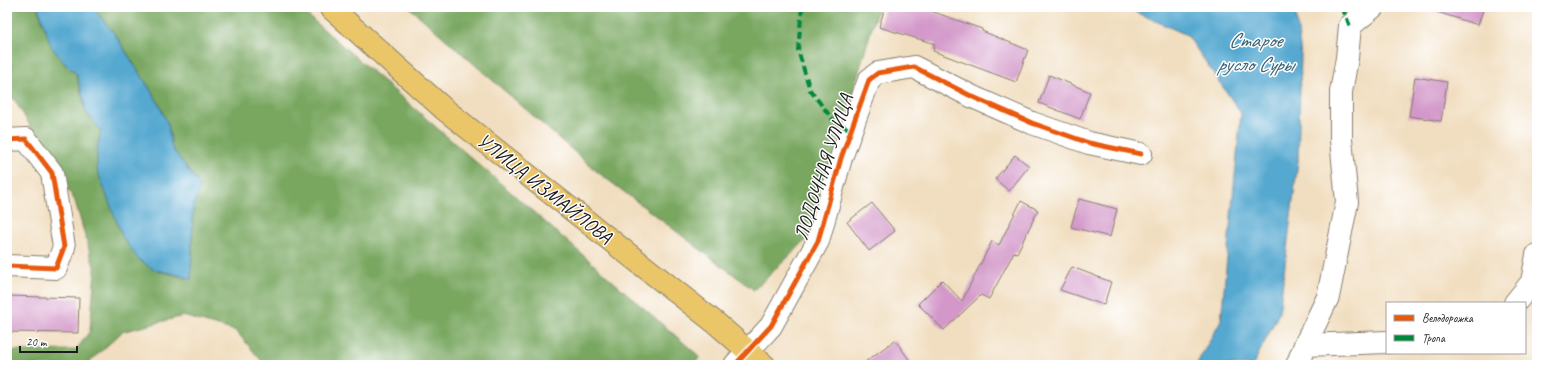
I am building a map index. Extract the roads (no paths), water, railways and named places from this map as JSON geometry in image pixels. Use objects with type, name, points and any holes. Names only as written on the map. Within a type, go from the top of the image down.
[{"type":"main road","name":"УЛИЦА ИЗМАЙЛОВА","points":[[330,7],[444,109],[742,357],[764,365]]},
{"type":"street","points":[[1297,365],[1328,297],[1347,202],[1341,139],[1341,92],[1347,58],[1350,26],[1373,7]]},
{"type":"street","name":"ЛОДОЧНАЯ УЛИЦА","points":[[742,357],[771,326],[818,241],[841,158],[851,130],[869,80],[878,73],[914,67],[973,97],[1032,123],[1089,143],[1142,154]]},
{"type":"street","points":[[7,140],[26,139],[52,173],[64,247],[56,268],[7,266]]},
{"type":"street","points":[[1516,302],[1535,283],[1537,255]]},
{"type":"street","points":[[1305,345],[1386,342]]},
{"type":"water","points":[[38,7],[92,7],[114,33],[158,102],[168,125],[172,148],[200,186],[193,209],[191,279],[154,270],[138,259],[123,238],[97,170],[97,150],[101,131],[86,112],[76,73],[63,62],[51,46]]},
{"type":"water","name":"Старое русло Суры","points":[[1124,7],[1295,7],[1301,56],[1298,161],[1279,313],[1253,365],[1196,365],[1221,320],[1241,113],[1187,35]]}]
